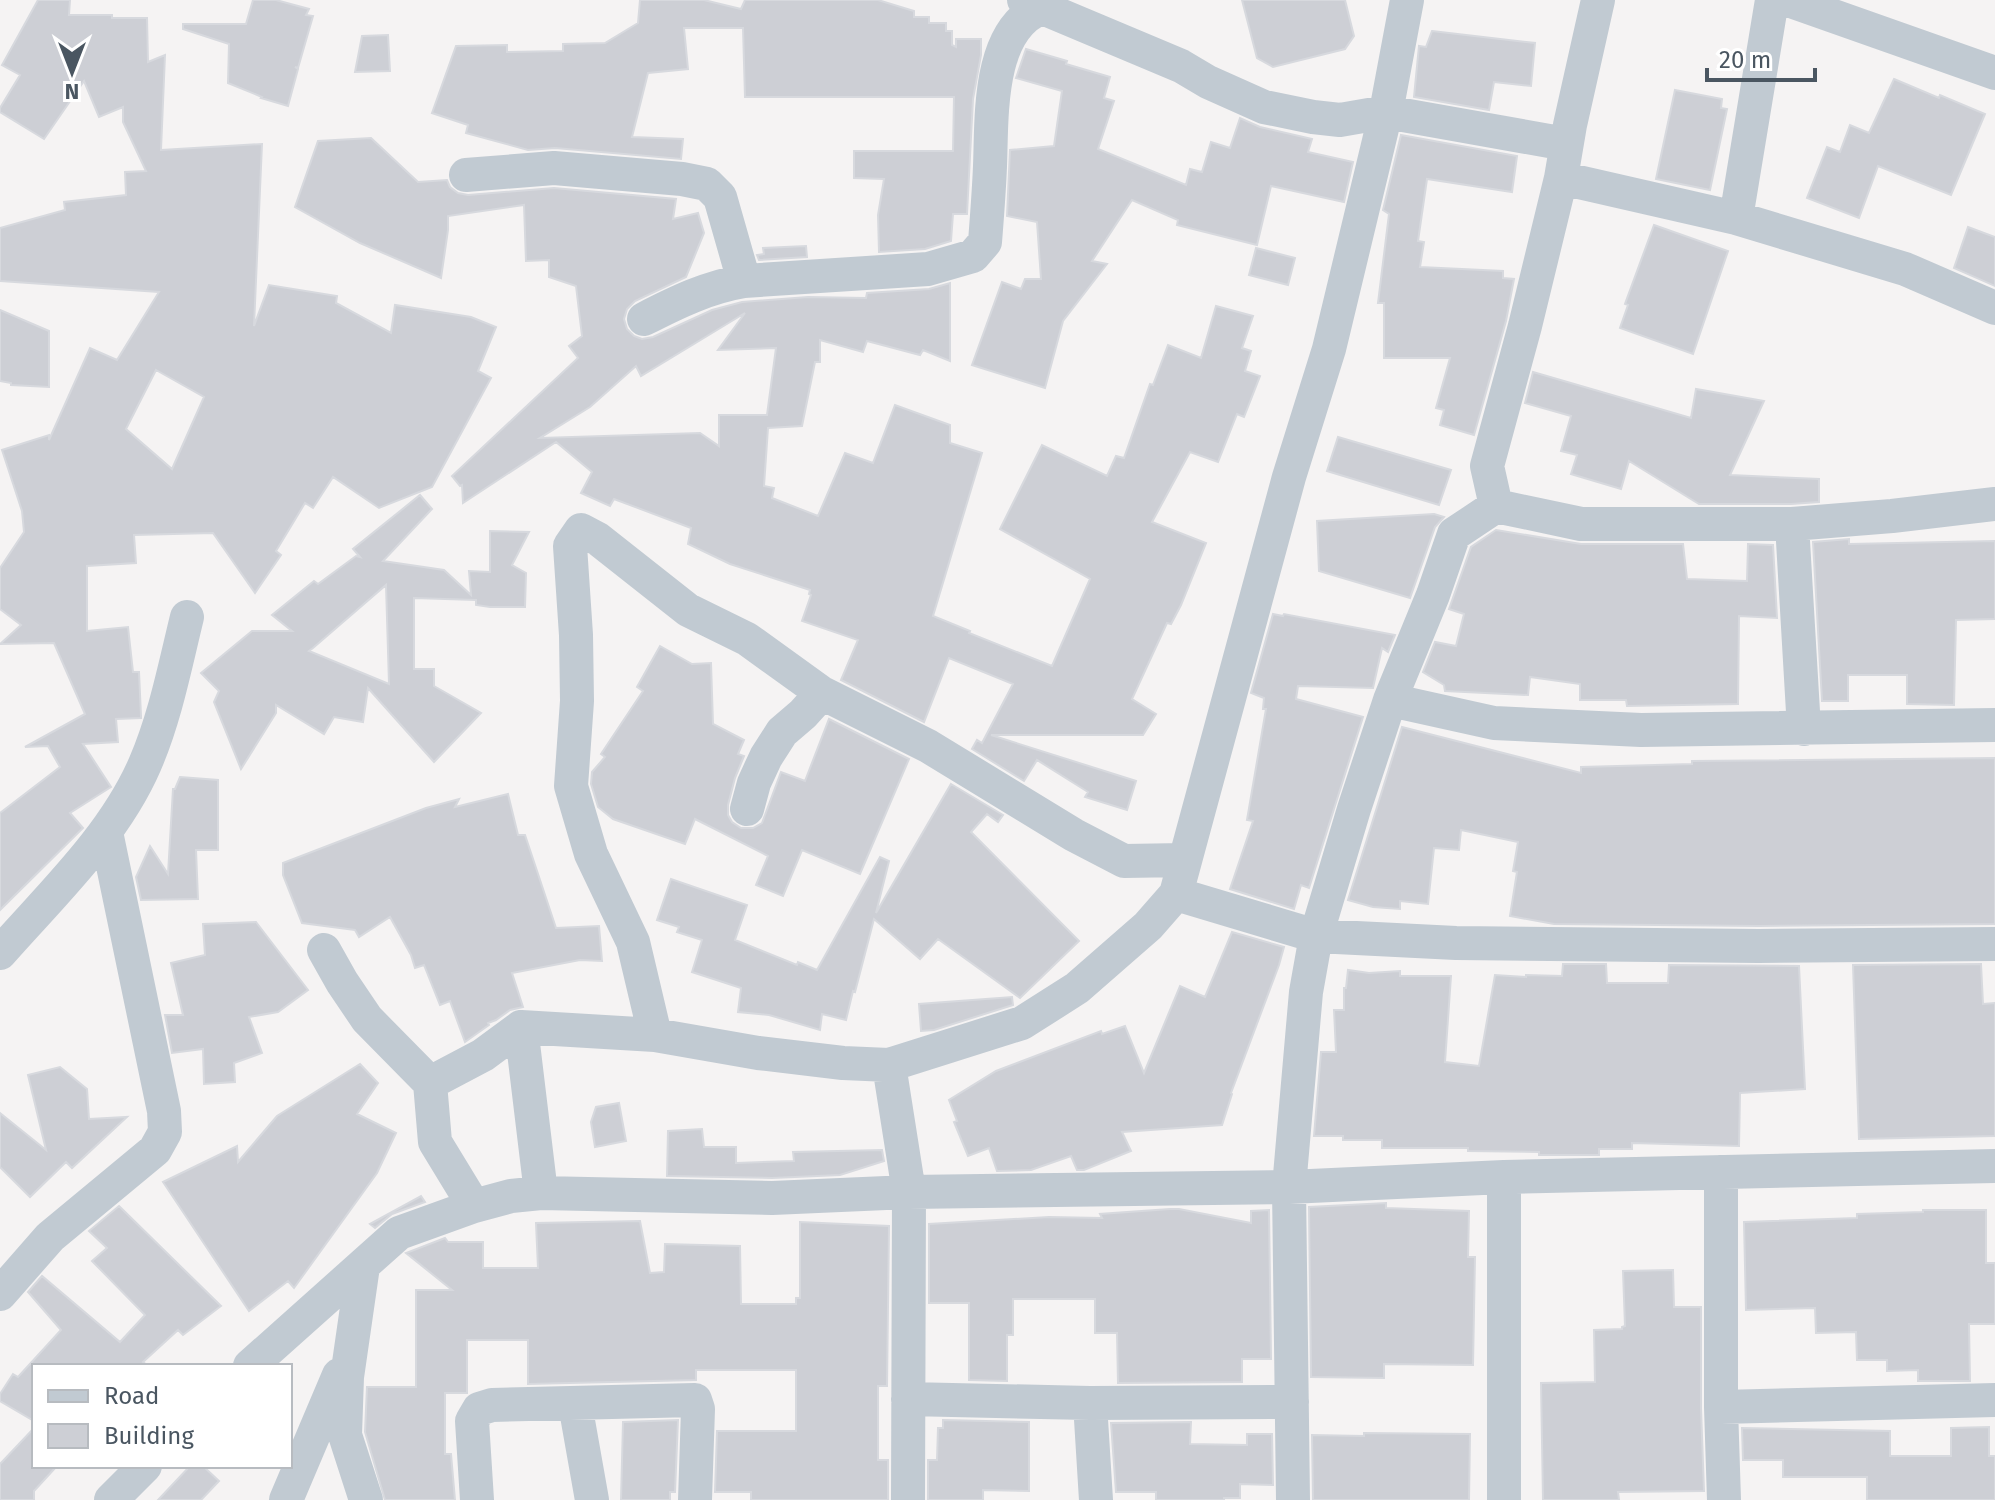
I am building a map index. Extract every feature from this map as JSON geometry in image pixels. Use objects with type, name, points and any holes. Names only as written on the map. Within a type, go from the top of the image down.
[{"type":"street","points":[[430,1083],[483,1055],[521,1027],[655,1035],[758,1053],[889,1065],[1022,1023],[1077,988],[1148,926],[1176,894],[1289,477],[1329,349],[1386,112],[1407,0]]},
{"type":"street","points":[[1496,506],[1487,466],[1561,178],[1598,0]]},
{"type":"street","points":[[1736,218],[1772,0]]},
{"type":"street","points":[[1788,0],[1995,73]]},
{"type":"street","points":[[644,319],[683,298],[724,284],[928,269],[973,256],[985,242],[995,75],[1007,41],[1036,3],[1181,66],[1264,107],[1340,120],[1386,112],[1566,144]]},
{"type":"street","points":[[466,175],[554,168],[707,184],[720,197],[744,281]]},
{"type":"street","points":[[1561,178],[1736,218],[1905,269],[1995,308]]},
{"type":"street","points":[[1293,1500],[1289,1187],[1306,992],[1316,936],[1354,809],[1390,700],[1454,534],[1496,506],[1581,524],[1792,524],[1995,504]]},
{"type":"street","points":[[1792,524],[1804,729]]},
{"type":"street","points":[[655,1035],[633,942],[591,854],[571,786],[577,701],[570,546],[581,530],[598,539],[688,610],[747,639],[822,693],[928,746],[1074,835],[1124,861],[1184,860]]},
{"type":"street","points":[[0,953],[106,832],[130,796],[161,722],[187,617]]},
{"type":"street","points":[[747,809],[754,783],[782,732],[822,693]]},
{"type":"street","points":[[1390,700],[1494,723],[1641,730],[1995,725]]},
{"type":"street","points":[[0,1294],[50,1237],[155,1150],[165,1132],[164,1111],[106,832]]},
{"type":"street","points":[[1176,894],[1316,936],[1536,944],[1995,944]]},
{"type":"street","points":[[324,950],[367,1019],[430,1083],[435,1142],[474,1206]]},
{"type":"street","points":[[521,1027],[541,1193]]},
{"type":"street","points":[[889,1065],[909,1192],[908,1500]]},
{"type":"street","points":[[252,1364],[399,1233],[511,1196],[541,1193],[772,1198],[909,1192],[1289,1187],[1504,1177],[1995,1166]]},
{"type":"street","points":[[1721,1172],[1724,1500]]},
{"type":"street","points":[[1504,1177],[1504,1500]]},
{"type":"street","points":[[363,1266],[347,1377],[345,1435],[366,1500]]},
{"type":"street","points":[[286,1500],[352,1344]]},
{"type":"street","points":[[908,1399],[1090,1403],[1292,1402]]},
{"type":"street","points":[[477,1500],[472,1421],[479,1409],[492,1405],[695,1400],[698,1409],[695,1500]]},
{"type":"street","points":[[1721,1407],[1995,1400]]},
{"type":"street","points":[[1090,1403],[1096,1500]]},
{"type":"street","points":[[575,1404],[592,1500]]},
{"type":"street","points":[[111,1500],[143,1468]]},
{"type":"building","points":[[38,0],[70,0],[69,15],[147,18],[148,62],[165,55],[161,150],[262,144],[254,326],[269,285],[337,296],[336,303],[391,333],[395,305],[471,317],[496,327],[478,371],[491,378],[432,487],[379,508],[333,477],[313,508],[305,503],[276,551],[281,555],[255,593],[213,533],[134,535],[136,563],[87,566],[87,631],[128,627],[133,672],[139,672],[141,718],[116,719],[118,742],[83,744],[111,787],[70,813],[83,828],[0,910],[0,813],[60,767],[48,746],[25,747],[85,714],[54,643],[0,644],[21,625],[0,609],[0,568],[24,532],[22,511],[2,450],[49,435],[49,440],[90,348],[117,360],[159,292],[0,281],[0,228],[65,210],[64,202],[126,195],[125,172],[146,171],[123,122],[123,107],[99,117],[84,81],[44,139],[0,112],[20,75],[2,65]],"holes":[[[156,370],[204,397],[172,469],[126,429]]]},
{"type":"building","points":[[253,0],[276,0],[309,9],[306,15],[313,16],[298,68],[295,67],[298,69],[288,106],[228,83],[229,44],[183,29],[183,24],[246,24]]},
{"type":"building","points":[[640,0],[704,0],[741,9],[745,0],[878,0],[914,11],[914,17],[929,17],[929,23],[946,23],[946,31],[952,31],[952,45],[956,47],[956,39],[981,39],[973,99],[967,214],[953,214],[951,241],[925,249],[879,252],[878,215],[884,179],[854,178],[854,151],[953,151],[954,97],[745,97],[743,28],[684,28],[688,69],[648,73],[632,137],[683,139],[681,159],[555,148],[528,150],[466,133],[468,125],[432,113],[456,46],[507,45],[507,52],[563,51],[563,44],[605,43],[638,23]]},
{"type":"building","points":[[1242,0],[1345,0],[1354,36],[1345,49],[1273,67],[1257,58]]},
{"type":"building","points":[[1432,31],[1535,43],[1531,86],[1494,82],[1489,110],[1414,97],[1419,46],[1426,47]]},
{"type":"building","points":[[388,35],[390,71],[355,72],[362,36]]},
{"type":"building","points":[[1026,49],[1110,77],[1104,98],[1114,101],[1098,149],[1186,185],[1190,169],[1202,172],[1211,142],[1230,148],[1240,118],[1260,127],[1312,139],[1308,152],[1353,162],[1344,202],[1271,186],[1257,245],[1177,225],[1178,220],[1132,200],[1092,261],[1107,264],[1063,321],[1045,388],[972,365],[1002,282],[1021,289],[1025,279],[1041,279],[1037,222],[1007,216],[1010,150],[1054,146],[1062,91],[1016,78]]},
{"type":"building","points":[[1894,79],[1985,114],[1951,195],[1878,166],[1859,218],[1807,198],[1827,147],[1840,152],[1850,125],[1869,133]]},
{"type":"building","points":[[1675,90],[1722,99],[1721,108],[1727,109],[1710,190],[1656,179]]},
{"type":"building","points":[[1401,135],[1517,156],[1512,192],[1427,179],[1418,241],[1424,242],[1420,267],[1503,271],[1503,278],[1514,279],[1506,321],[1474,435],[1440,425],[1444,410],[1436,408],[1450,358],[1384,358],[1384,303],[1378,303],[1389,214],[1383,210]]},
{"type":"building","points":[[371,138],[418,182],[447,180],[458,193],[468,195],[554,188],[676,199],[673,219],[698,213],[704,233],[686,277],[635,301],[627,309],[624,319],[627,329],[642,339],[712,310],[742,302],[808,297],[866,298],[867,293],[929,289],[950,283],[950,361],[923,350],[920,355],[867,341],[863,352],[820,340],[820,362],[815,362],[802,426],[768,428],[764,486],[774,488],[772,498],[818,516],[845,453],[873,463],[895,405],[950,425],[950,443],[982,453],[933,616],[1052,666],[1090,579],[1000,529],[1042,445],[1107,476],[1116,456],[1124,458],[1150,384],[1153,385],[1168,345],[1201,358],[1216,306],[1253,316],[1242,348],[1251,351],[1245,371],[1260,376],[1244,417],[1237,414],[1218,462],[1190,452],[1152,522],[1206,543],[1181,605],[1171,624],[1167,623],[1132,699],[1156,714],[1143,735],[991,735],[1136,781],[1127,810],[1085,797],[1088,792],[1037,760],[1024,781],[972,749],[977,740],[982,743],[1013,684],[949,658],[924,722],[841,680],[858,640],[802,621],[810,590],[730,564],[688,544],[691,528],[614,499],[610,506],[581,493],[592,472],[556,442],[463,503],[462,485],[452,476],[578,358],[569,346],[582,336],[576,286],[549,277],[549,260],[526,261],[524,205],[448,216],[441,278],[360,243],[295,207],[318,141]],"holes":[[[745,313],[718,350],[776,348],[767,415],[719,415],[719,446],[700,433],[540,438],[590,407],[636,366],[641,376]]]},
{"type":"building","points":[[1654,225],[1728,251],[1693,354],[1620,328],[1628,305],[1625,304]]},
{"type":"building","points":[[1968,227],[1995,237],[1995,286],[1954,268]]},
{"type":"building","points":[[806,246],[807,257],[759,260],[757,255],[764,254],[763,248]]},
{"type":"building","points":[[1256,248],[1295,258],[1288,285],[1249,275]]},
{"type":"building","points":[[0,310],[49,331],[49,387],[11,385],[0,381]]},
{"type":"building","points":[[1533,372],[1691,418],[1696,389],[1764,401],[1730,475],[1819,479],[1819,502],[1699,504],[1629,461],[1621,489],[1571,474],[1577,455],[1561,451],[1571,416],[1525,403]]},
{"type":"building","points":[[1338,437],[1451,470],[1439,505],[1327,471]]},
{"type":"building","points":[[420,495],[432,509],[383,561],[444,570],[471,595],[469,571],[490,572],[490,531],[529,532],[512,565],[526,573],[525,607],[476,605],[476,600],[414,598],[414,669],[434,669],[434,686],[481,713],[434,762],[368,688],[363,722],[334,717],[324,734],[276,705],[276,713],[241,769],[214,702],[219,691],[201,673],[252,631],[292,631],[272,615],[314,581],[318,584],[356,556],[360,557],[353,549]],"holes":[[[386,585],[389,684],[309,651]]]},
{"type":"building","points":[[1434,514],[1444,517],[1435,527],[1410,598],[1319,571],[1317,521]]},
{"type":"building","points":[[1496,530],[1581,544],[1683,544],[1687,579],[1747,581],[1748,544],[1773,545],[1777,618],[1739,616],[1738,704],[1627,706],[1626,700],[1580,700],[1580,684],[1530,677],[1528,695],[1445,691],[1444,685],[1423,672],[1435,642],[1456,646],[1464,614],[1449,609],[1471,547]]},
{"type":"building","points":[[1849,539],[1849,544],[1995,541],[1995,619],[1956,620],[1954,705],[1907,704],[1907,675],[1848,675],[1848,701],[1822,701],[1813,542]]},
{"type":"building","points":[[1273,614],[1395,635],[1388,652],[1382,648],[1373,688],[1298,686],[1296,699],[1363,717],[1309,888],[1301,885],[1294,909],[1230,889],[1253,821],[1247,820],[1266,709],[1263,709],[1264,698],[1251,693]]},
{"type":"building","points":[[660,646],[692,664],[711,663],[713,724],[744,740],[738,754],[744,756],[728,805],[728,815],[741,828],[753,828],[762,823],[781,772],[805,781],[829,719],[909,759],[860,874],[802,850],[783,896],[756,885],[768,856],[695,819],[685,844],[613,819],[598,807],[591,784],[592,772],[605,757],[601,754],[643,691],[637,687]]},
{"type":"building","points":[[1402,727],[1581,773],[1581,767],[1692,764],[1692,761],[1995,758],[1995,924],[1554,924],[1510,916],[1518,842],[1461,830],[1459,850],[1434,848],[1428,904],[1400,901],[1400,909],[1373,907],[1348,900]]},
{"type":"building","points":[[180,777],[218,780],[218,850],[196,850],[198,899],[141,900],[136,877],[150,846],[168,874],[173,789]]},
{"type":"building","points":[[951,784],[1003,815],[998,822],[987,814],[971,832],[1079,941],[1020,998],[938,939],[920,959],[874,919],[846,1020],[822,1014],[820,1030],[769,1015],[738,1012],[741,988],[692,972],[702,940],[677,932],[679,927],[657,920],[671,879],[747,905],[735,940],[817,970],[880,857],[889,861],[876,913]]},
{"type":"building","points":[[508,794],[518,835],[525,835],[556,928],[599,926],[602,961],[580,960],[512,973],[523,1007],[510,1010],[488,1023],[465,1042],[450,1001],[440,1005],[424,965],[415,968],[390,917],[359,937],[355,930],[302,923],[283,875],[283,863],[426,808],[459,799],[455,807]]},
{"type":"building","points":[[256,922],[308,990],[278,1012],[249,1017],[262,1053],[234,1063],[235,1082],[204,1084],[203,1049],[172,1053],[165,1015],[183,1015],[171,963],[205,955],[203,924]]},
{"type":"building","points":[[1232,932],[1284,947],[1222,1125],[1122,1132],[1131,1151],[1084,1170],[1077,1170],[1071,1156],[1031,1170],[997,1171],[989,1148],[968,1156],[949,1100],[996,1071],[1101,1031],[1102,1034],[1125,1026],[1144,1073],[1180,986],[1205,997]]},
{"type":"building","points":[[1563,964],[1606,964],[1607,983],[1668,983],[1669,965],[1799,966],[1805,1089],[1740,1093],[1739,1146],[1632,1143],[1632,1149],[1599,1149],[1599,1155],[1539,1155],[1539,1152],[1468,1151],[1468,1148],[1382,1148],[1382,1140],[1314,1136],[1321,1052],[1336,1052],[1334,1010],[1344,1010],[1348,970],[1369,973],[1400,971],[1400,976],[1451,976],[1445,1062],[1479,1066],[1495,975],[1562,976]]},
{"type":"building","points":[[1981,964],[1983,1004],[1995,1003],[1995,1136],[1859,1139],[1853,965]]},
{"type":"building","points":[[1012,997],[1013,1005],[934,1030],[921,1031],[919,1004]]},
{"type":"building","points":[[360,1064],[378,1083],[357,1114],[396,1133],[377,1173],[294,1288],[288,1281],[249,1311],[163,1182],[237,1146],[238,1162],[277,1116]]},
{"type":"building","points":[[60,1067],[87,1089],[89,1119],[127,1117],[72,1168],[66,1162],[30,1197],[0,1167],[0,1113],[46,1150],[28,1075]]},
{"type":"building","points":[[619,1103],[626,1141],[595,1147],[591,1122],[596,1107]]},
{"type":"building","points":[[702,1129],[704,1147],[736,1147],[736,1163],[794,1161],[793,1152],[882,1150],[884,1161],[840,1175],[772,1178],[667,1176],[668,1131]]},
{"type":"building","points":[[421,1196],[425,1202],[392,1214],[375,1228],[370,1224]]},
{"type":"building","points":[[1386,1203],[1386,1208],[1469,1211],[1468,1257],[1475,1257],[1473,1365],[1384,1364],[1384,1378],[1311,1377],[1309,1207]]},
{"type":"building","points":[[119,1206],[221,1306],[183,1335],[178,1330],[143,1362],[146,1364],[32,1364],[32,1420],[0,1401],[0,1394],[13,1374],[18,1377],[61,1330],[28,1292],[42,1276],[120,1342],[145,1315],[92,1261],[107,1248],[89,1231]]},
{"type":"building","points":[[1179,1209],[1251,1223],[1251,1211],[1269,1210],[1271,1359],[1242,1359],[1242,1382],[1118,1383],[1117,1333],[1095,1333],[1095,1299],[1013,1299],[1013,1335],[1007,1335],[1007,1381],[969,1380],[969,1303],[929,1303],[929,1224],[1049,1217],[1102,1218],[1100,1214]]},
{"type":"building","points":[[1986,1210],[1986,1263],[1995,1263],[1995,1324],[1969,1324],[1970,1381],[1918,1381],[1918,1370],[1887,1371],[1887,1360],[1857,1360],[1856,1332],[1816,1333],[1815,1308],[1746,1310],[1744,1222],[1857,1218],[1857,1214]]},
{"type":"building","points":[[640,1221],[650,1273],[664,1272],[665,1244],[740,1246],[741,1304],[796,1304],[796,1298],[800,1298],[800,1222],[889,1226],[887,1386],[878,1386],[878,1460],[888,1460],[888,1500],[751,1500],[751,1492],[715,1492],[717,1431],[796,1431],[796,1370],[696,1370],[696,1380],[528,1384],[528,1340],[467,1340],[467,1393],[445,1393],[445,1454],[451,1454],[455,1500],[385,1500],[365,1432],[367,1387],[416,1387],[416,1290],[452,1290],[406,1253],[445,1238],[448,1242],[483,1242],[483,1268],[538,1268],[536,1223]]},
{"type":"building","points":[[1673,1270],[1674,1307],[1701,1307],[1704,1491],[1618,1492],[1619,1500],[1543,1500],[1541,1383],[1595,1382],[1594,1330],[1622,1329],[1625,1326],[1623,1271]]},
{"type":"building","points":[[678,1420],[675,1492],[670,1492],[670,1500],[621,1500],[623,1422]]},
{"type":"building","points":[[943,1420],[1029,1422],[1029,1491],[983,1490],[983,1500],[928,1500],[928,1460],[937,1460],[938,1428],[943,1428]]},
{"type":"building","points":[[1191,1422],[1190,1444],[1247,1445],[1247,1434],[1272,1434],[1273,1485],[1240,1484],[1240,1498],[1224,1500],[1156,1500],[1156,1492],[1116,1492],[1111,1423]]},
{"type":"building","points":[[1989,1427],[1989,1456],[1995,1456],[1995,1500],[1867,1500],[1867,1477],[1783,1477],[1783,1460],[1743,1460],[1742,1428],[1890,1431],[1890,1456],[1951,1456],[1951,1428]]},
{"type":"building","points":[[32,1430],[32,1468],[55,1468],[34,1491],[34,1500],[0,1500],[0,1464]]},
{"type":"building","points":[[1364,1433],[1470,1434],[1469,1500],[1313,1500],[1312,1435],[1364,1436]]},
{"type":"building","points":[[188,1468],[205,1468],[219,1481],[201,1500],[158,1500]]}]
